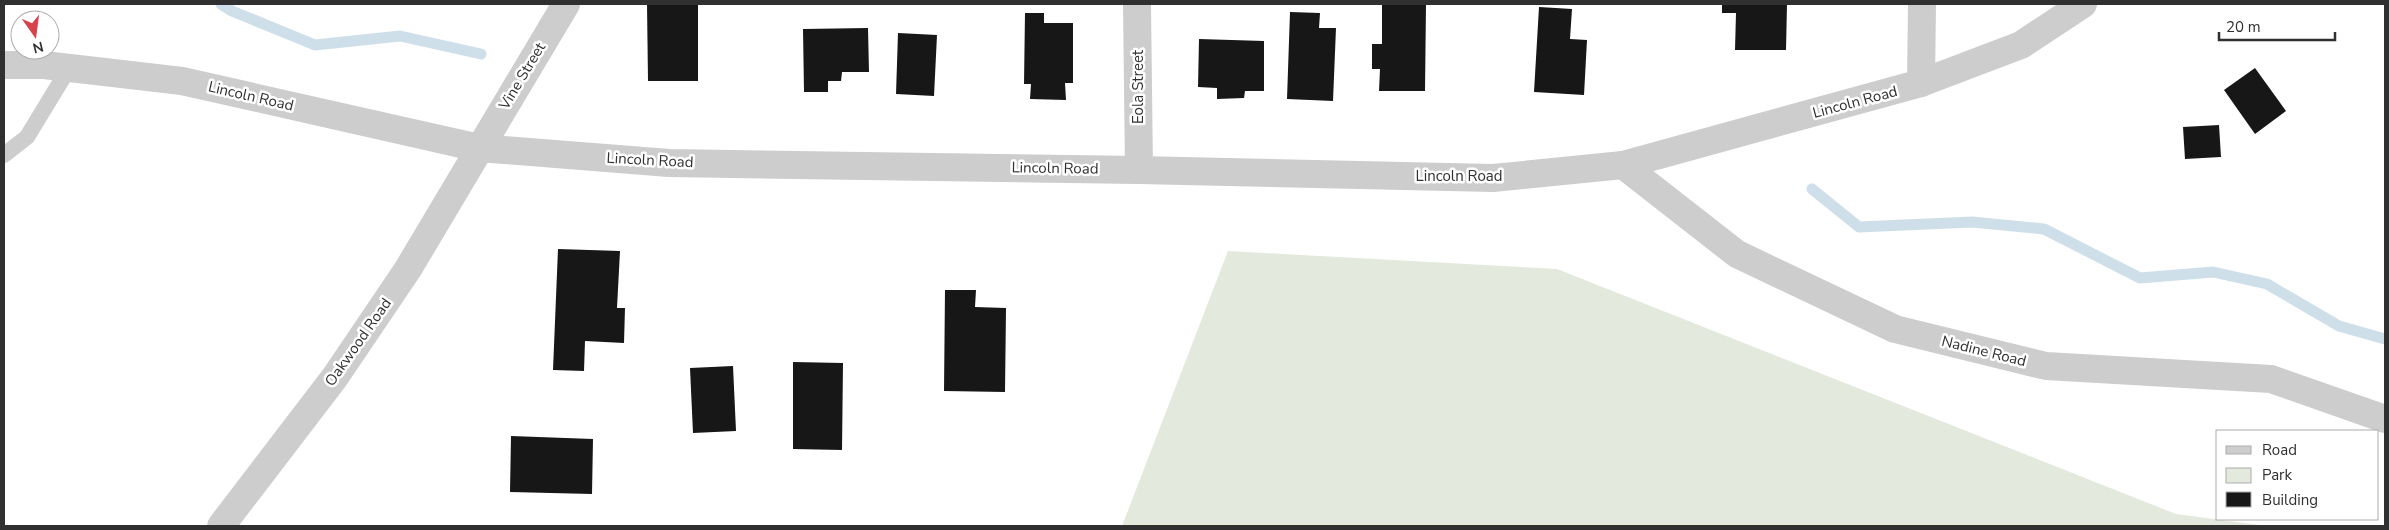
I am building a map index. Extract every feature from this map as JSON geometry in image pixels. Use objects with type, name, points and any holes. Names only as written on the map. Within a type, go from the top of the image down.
[{"type":"street","name":"Vine Street","points":[[479,148],[566,4]]},
{"type":"street","name":"Eola Street","points":[[1137,4],[1139,170]]},
{"type":"street","points":[[1921,83],[1922,4]]},
{"type":"street","name":"Lincoln Road","points":[[4,65],[44,65],[182,81],[479,148],[669,163],[1139,170],[1492,178],[1624,165],[1921,83],[2021,45],[2083,4]]},
{"type":"street","name":"Oakwood Road","points":[[221,526],[335,377],[408,269],[479,148]]},
{"type":"street","name":"Nadine Road","points":[[1624,165],[1738,254],[1895,329],[2046,366],[2271,379],[2385,419]]},
{"type":"lane","points":[[4,155],[27,137],[69,68]]},
{"type":"green space","points":[[1228,251],[1557,269],[2176,514],[2267,526],[1122,526]]},
{"type":"building","points":[[647,4],[698,4],[698,81],[648,81]]},
{"type":"building","points":[[1382,4],[1426,4],[1425,91],[1379,91],[1380,69],[1372,69],[1372,44],[1382,44]]},
{"type":"building","points":[[1722,4],[1787,4],[1786,50],[1735,50],[1736,13],[1722,13]]},
{"type":"building","points":[[1539,7],[1572,9],[1570,39],[1587,40],[1584,95],[1534,92]]},
{"type":"building","points":[[1290,12],[1320,13],[1319,28],[1336,28],[1333,101],[1287,99]]},
{"type":"building","points":[[1025,13],[1044,13],[1044,23],[1073,23],[1073,83],[1065,83],[1066,100],[1030,99],[1031,84],[1024,84]]},
{"type":"building","points":[[868,28],[869,72],[842,72],[841,81],[828,81],[828,92],[804,92],[803,29]]},
{"type":"building","points":[[898,33],[937,35],[934,96],[896,94]]},
{"type":"building","points":[[1199,39],[1264,41],[1264,91],[1245,91],[1244,98],[1217,99],[1217,88],[1198,87]]},
{"type":"building","points":[[2255,68],[2286,111],[2255,134],[2224,90]]},
{"type":"building","points":[[2219,125],[2221,157],[2185,159],[2183,127]]},
{"type":"building","points":[[558,249],[620,251],[617,308],[625,308],[624,343],[585,341],[584,371],[553,370]]},
{"type":"building","points":[[945,290],[976,290],[975,307],[1006,308],[1005,392],[944,391]]},
{"type":"building","points":[[793,362],[843,363],[842,450],[793,449]]},
{"type":"building","points":[[733,366],[736,431],[693,433],[690,368]]},
{"type":"building","points":[[511,436],[593,439],[592,494],[510,492]]},
{"type":"waterway","points":[[221,4],[232,11],[315,45],[400,36],[481,54]]},
{"type":"waterway","points":[[1812,189],[1859,227],[1972,222],[2044,229],[2140,278],[2213,272],[2267,284],[2339,326],[2385,339]]}]
